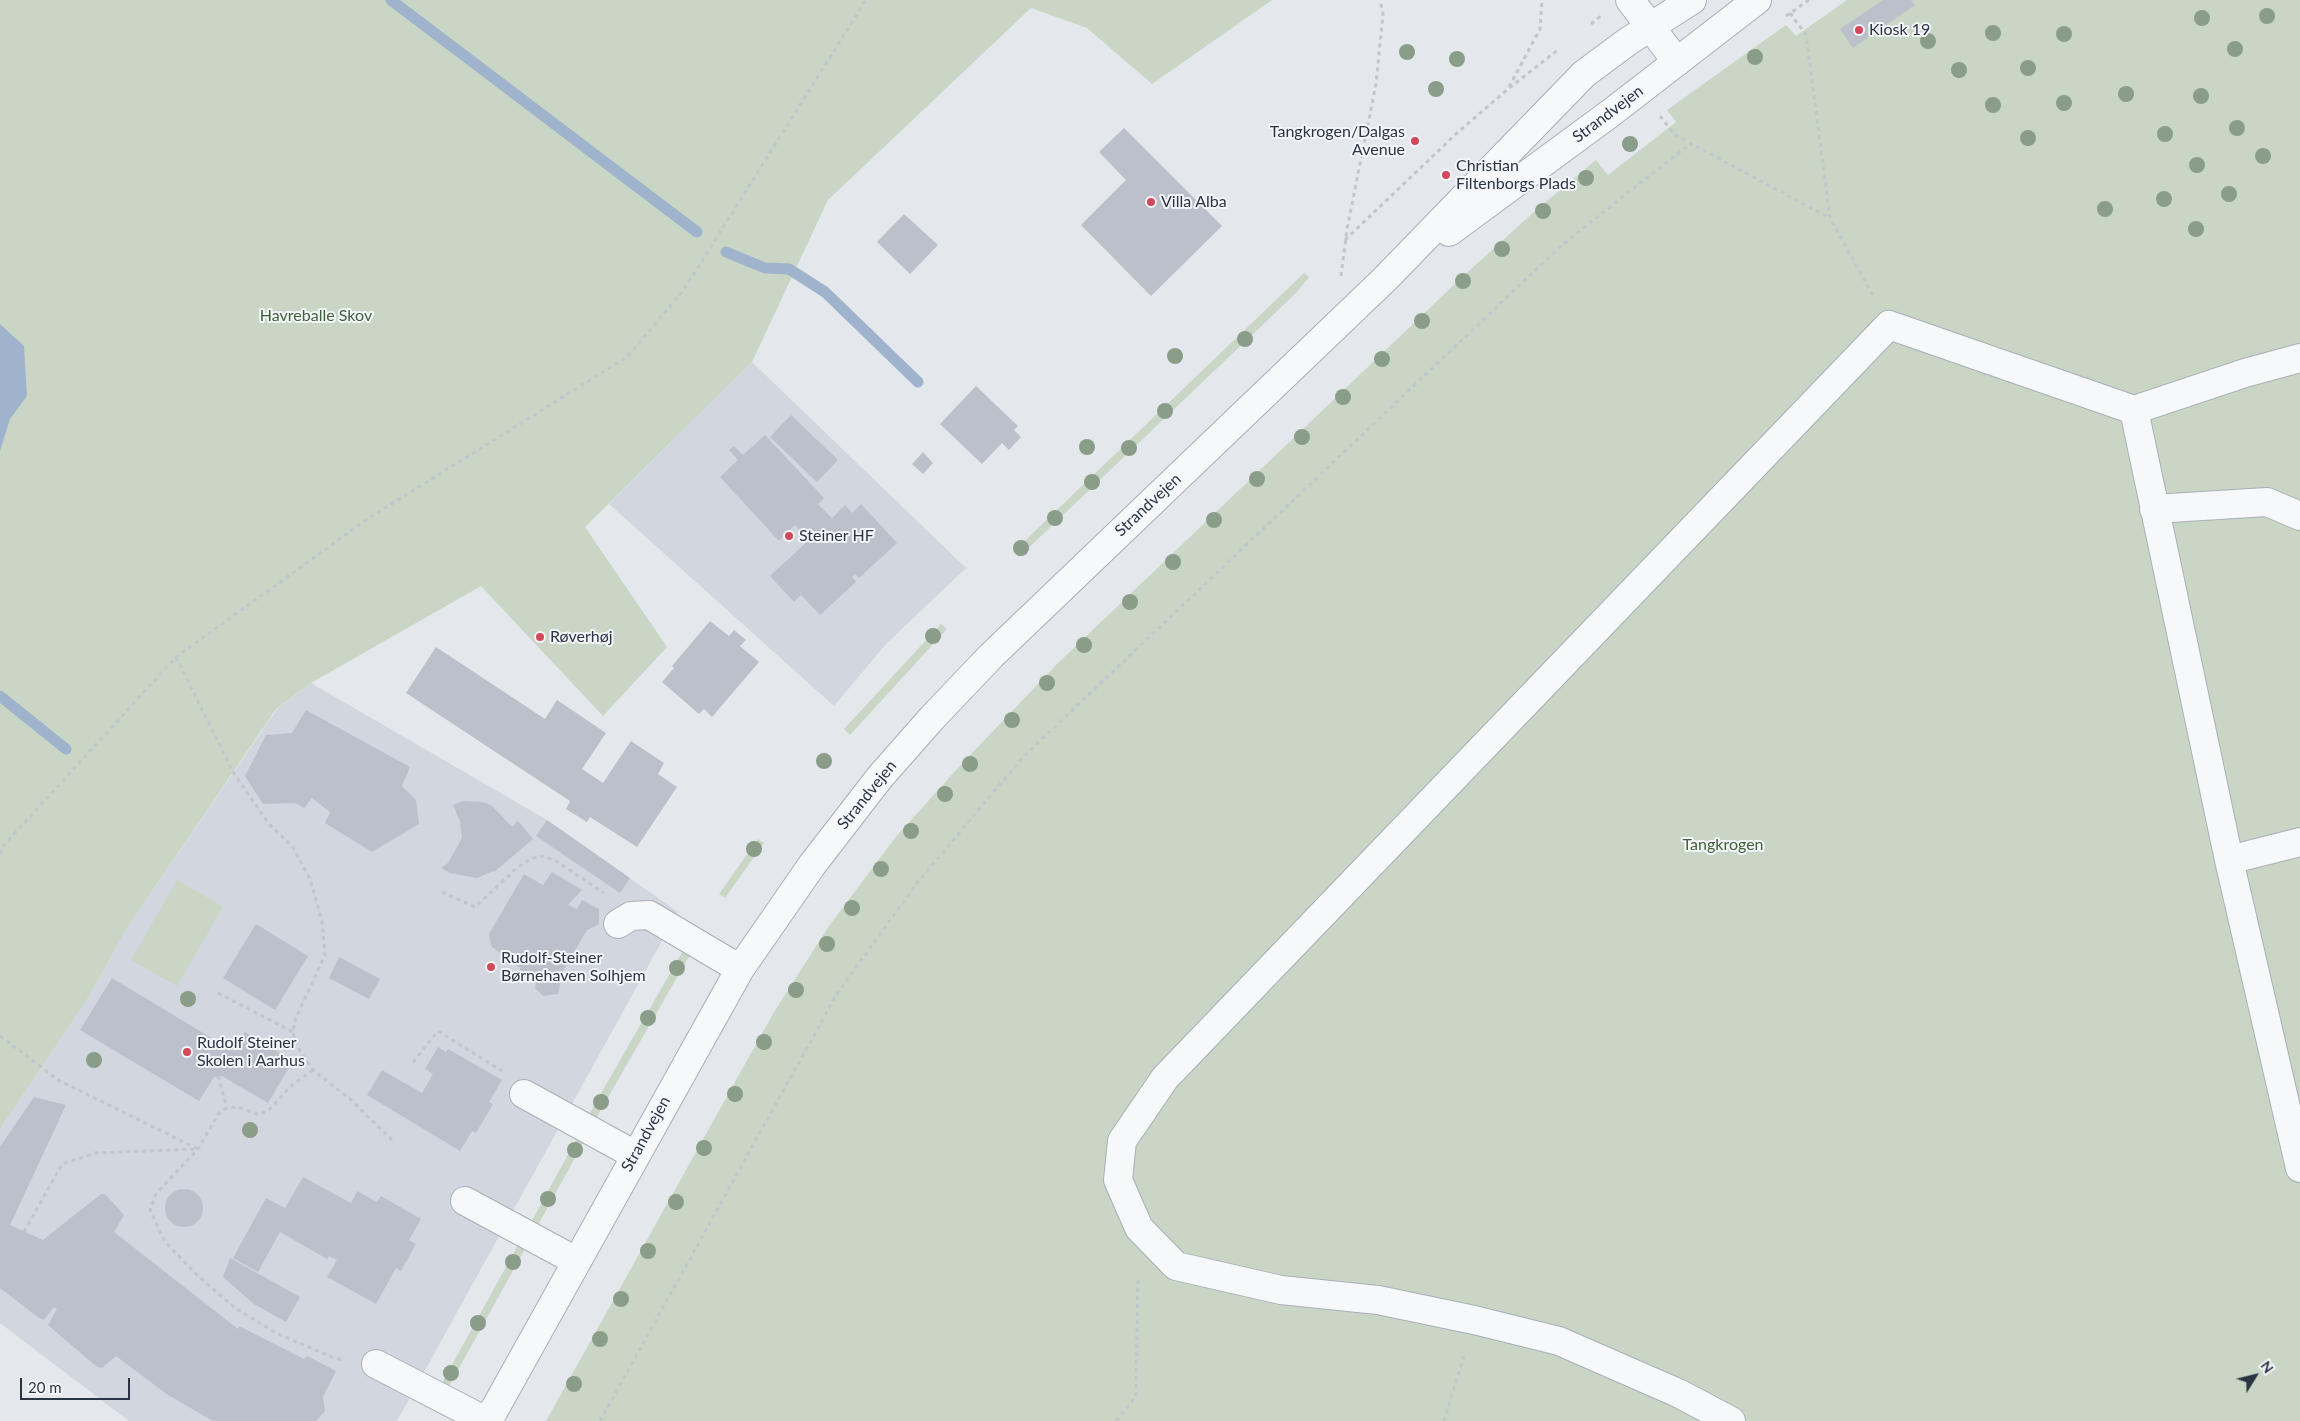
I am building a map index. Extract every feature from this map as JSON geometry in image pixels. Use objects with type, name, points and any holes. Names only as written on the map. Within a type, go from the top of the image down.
[{"type":"street","name":"Strandvejen","points":[[487,1421],[740,969],[812,864],[880,777],[932,718],[1044,604],[1385,279],[1584,74],[1650,27],[1693,0]]},
{"type":"street","points":[[1693,0],[1717,30]]},
{"type":"street","name":"Strandvejen","points":[[1385,279],[1677,62],[1757,0]]},
{"type":"street","points":[[1618,6],[1650,27],[1677,62]]},
{"type":"street","points":[[1731,1421],[1678,1393],[1559,1341],[1474,1320],[1378,1300],[1282,1290],[1176,1266],[1139,1228],[1118,1180],[1122,1141],[1165,1078],[1889,325],[2134,410],[2245,373],[2300,358]]},
{"type":"street","points":[[2134,410],[2230,860],[2294,1125],[2300,1168]]},
{"type":"street","points":[[2154,509],[2267,502],[2300,516]]},
{"type":"street","points":[[2230,860],[2300,842]]},
{"type":"street","points":[[618,924],[631,916],[649,915],[740,969]]},
{"type":"street","points":[[524,1094],[635,1155]]},
{"type":"street","points":[[465,1201],[576,1261]]},
{"type":"street","points":[[376,1364],[487,1421]]},
{"type":"path","points":[[0,848],[176,657],[369,518],[626,357],[683,290],[866,0]]},
{"type":"path","points":[[1380,0],[1383,14],[1376,84],[1345,240],[1411,176],[1508,89],[1567,43]]},
{"type":"path","points":[[1508,89],[1540,29],[1542,0]]},
{"type":"path","points":[[1589,26],[1618,6]]},
{"type":"path","points":[[1790,13],[1806,35],[1830,218],[1889,325]]},
{"type":"path","points":[[1655,110],[1675,135],[1830,218]]},
{"type":"path","points":[[600,1421],[838,992],[918,882],[1023,757],[1562,245],[1691,143]]},
{"type":"path","points":[[176,657],[234,772],[269,824],[292,846],[310,879],[322,921],[325,955],[295,1020],[293,1032],[296,1045],[313,1070],[350,1100],[392,1140]]},
{"type":"path","points":[[0,854],[4,845]]},
{"type":"path","points":[[442,892],[475,908],[518,867],[532,858],[543,856],[556,861],[603,892]]},
{"type":"path","points":[[218,993],[293,1032]]},
{"type":"path","points":[[413,1062],[438,1031],[500,1070]]},
{"type":"path","points":[[0,1036],[58,1080],[198,1149]]},
{"type":"path","points":[[313,1070],[292,1085],[267,1112],[258,1114],[238,1107],[227,1108],[219,1113],[198,1149],[156,1194],[150,1210],[165,1242],[198,1276],[235,1308],[276,1333],[334,1358],[376,1364]]},
{"type":"path","points":[[218,1076],[227,1108]]},
{"type":"path","points":[[24,1232],[62,1164],[95,1153],[198,1149]]},
{"type":"path","points":[[1116,1421],[1136,1396],[1139,1228]]},
{"type":"path","points":[[1444,1421],[1474,1320]]},
{"type":"shaded area","name":"Steiner HF","points":[[752,362],[966,568],[886,644],[834,706],[609,504]]},
{"type":"shaded area","name":"Rudolf Steiner Skolen i Aarhus","points":[[311,683],[547,820],[678,912],[397,1421],[129,1421],[0,1323],[0,1129],[86,1001],[127,928],[277,709]]},
{"type":"green space","name":"Havreballe Skov","points":[[0,0],[1272,0],[1152,84],[1087,28],[1031,8],[828,200],[752,362],[585,527],[667,647],[603,716],[481,586],[311,683],[276,709],[127,928],[86,1001],[0,1129]]},
{"type":"green space","name":"Tangkrogen","points":[[1847,0],[2300,0],[2300,1421],[546,1421],[774,1012],[829,926],[895,838],[956,770],[1057,664],[1459,280],[1535,211],[1596,160],[1608,175],[1676,122],[1667,110],[1786,25],[1796,36]]},
{"type":"green space","points":[[1304,273],[1309,277],[1296,293],[1019,557],[1013,552]]},
{"type":"green space","points":[[941,624],[947,629],[850,735],[844,729]]},
{"type":"green space","points":[[758,839],[764,843],[725,898],[719,894]]},
{"type":"green space","points":[[177,880],[223,907],[177,986],[131,960]]},
{"type":"green space","points":[[684,949],[691,953],[595,1120],[588,1116]]},
{"type":"green space","points":[[576,1140],[583,1143],[537,1227],[530,1224]]},
{"type":"green space","points":[[518,1245],[525,1249],[448,1388],[441,1385]]},
{"type":"water","points":[[0,324],[24,346],[27,396],[10,419],[0,451]]},
{"type":"building","points":[[1883,0],[1911,0],[1915,5],[1853,48],[1840,29]]},
{"type":"building","name":"Villa Alba","points":[[1124,128],[1222,226],[1151,296],[1081,225],[1126,180],[1099,152]]},
{"type":"building","points":[[904,214],[938,245],[910,274],[877,242]]},
{"type":"building","points":[[976,386],[1018,426],[1014,430],[1021,437],[1009,450],[1002,443],[982,464],[940,424]]},
{"type":"building","points":[[791,415],[838,460],[817,482],[770,437]]},
{"type":"building","points":[[765,435],[824,498],[818,504],[832,518],[845,505],[852,513],[861,504],[897,543],[859,578],[855,574],[852,577],[856,582],[820,615],[801,595],[794,602],[770,576],[809,540],[795,525],[779,541],[720,477],[738,460],[729,450],[734,446],[743,455]]},
{"type":"building","points":[[923,452],[933,463],[923,474],[912,464]]},
{"type":"building","points":[[710,621],[729,636],[734,630],[746,640],[740,646],[759,662],[712,717],[704,709],[699,714],[662,682],[674,668],[672,666]]},
{"type":"building","points":[[436,647],[545,719],[557,700],[606,733],[582,769],[603,783],[631,741],[664,763],[658,774],[677,787],[637,847],[590,817],[587,822],[566,809],[570,801],[406,693]]},
{"type":"building","points":[[306,710],[410,767],[402,786],[416,800],[419,824],[372,852],[325,823],[330,812],[312,798],[304,808],[295,803],[263,804],[245,776],[266,735],[292,733]]},
{"type":"building","points":[[463,801],[482,802],[491,805],[512,827],[518,821],[533,839],[494,872],[477,878],[450,873],[441,868],[448,863],[462,838],[460,821],[453,805]]},
{"type":"building","points":[[547,820],[630,878],[620,893],[536,836]]},
{"type":"building","points":[[552,872],[582,890],[568,905],[577,909],[582,900],[599,909],[599,924],[587,930],[563,971],[558,994],[543,996],[535,988],[536,982],[519,974],[520,968],[491,946],[489,934],[524,874],[543,885]]},
{"type":"building","points":[[256,924],[308,956],[275,1010],[223,978]]},
{"type":"building","points":[[339,957],[380,979],[369,999],[329,978]]},
{"type":"building","points":[[112,978],[233,1051],[245,1032],[293,1061],[268,1103],[222,1076],[214,1077],[199,1101],[80,1030]]},
{"type":"building","points":[[438,1047],[446,1052],[448,1049],[502,1080],[489,1102],[493,1104],[476,1133],[472,1131],[460,1151],[367,1095],[382,1070],[422,1093],[433,1074],[425,1069]]},
{"type":"building","points":[[34,1097],[66,1105],[10,1225],[43,1240],[101,1194],[105,1194],[124,1215],[114,1232],[238,1329],[239,1326],[304,1359],[307,1356],[336,1371],[323,1397],[325,1411],[316,1421],[213,1421],[168,1395],[116,1356],[102,1368],[97,1367],[48,1325],[57,1309],[54,1307],[44,1320],[0,1288],[0,1147]]},
{"type":"building","points":[[303,1177],[351,1203],[357,1191],[377,1202],[381,1196],[421,1219],[409,1240],[416,1244],[401,1271],[396,1268],[376,1304],[327,1277],[337,1260],[329,1256],[327,1259],[280,1232],[258,1272],[233,1258],[266,1198],[285,1208]]},
{"type":"building","points":[[184,1189],[197,1195],[203,1208],[197,1221],[184,1227],[171,1221],[165,1208],[171,1195]]},
{"type":"building","points":[[230,1258],[300,1297],[286,1322],[254,1304],[223,1277]]},
{"type":"waterway","points":[[391,0],[697,232]]},
{"type":"waterway","points":[[726,252],[765,268],[789,269],[825,292],[918,382]]},
{"type":"waterway","points":[[0,696],[66,749]]},
{"type":"place","name":"Kiosk 19","points":[[1859,30]]},
{"type":"place","name":"Tangkrogen/Dalgas Avenue","points":[[1415,141]]},
{"type":"place","name":"Christian Filtenborgs Plads","points":[[1446,175]]},
{"type":"place","name":"Villa Alba","points":[[1151,202]]},
{"type":"place","name":"Steiner HF","points":[[789,536]]},
{"type":"place","name":"Røverhøj","points":[[540,637]]},
{"type":"place","name":"Rudolf-Steiner Børnehaven Solhjem","points":[[491,967]]},
{"type":"place","name":"Rudolf Steiner Skolen i Aarhus","points":[[187,1052]]}]
